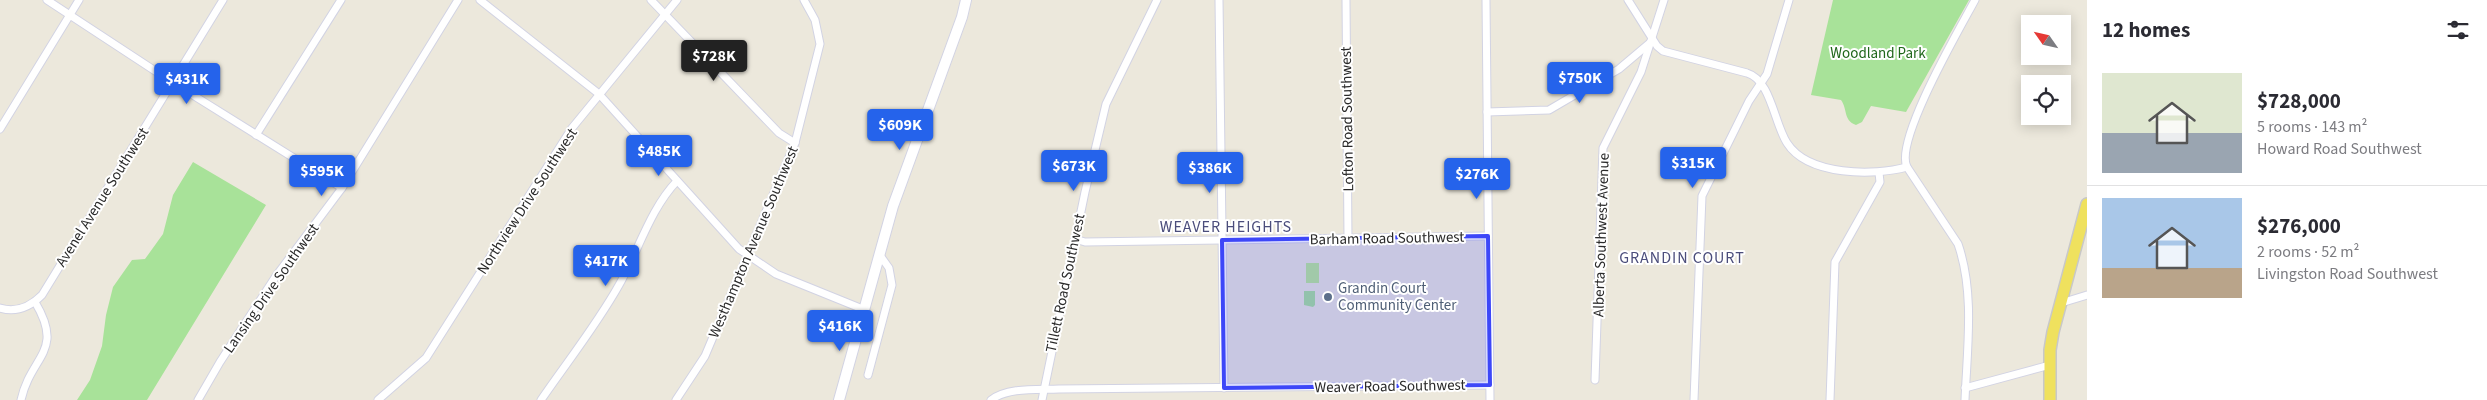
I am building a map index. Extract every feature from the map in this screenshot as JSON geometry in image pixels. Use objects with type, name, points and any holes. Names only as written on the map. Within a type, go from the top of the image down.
[{"type":"main road","points":[[2050,400],[2050,365],[2053,332],[2087,204]]},
{"type":"street","points":[[47,0],[172,82],[342,188]]},
{"type":"street","points":[[0,129],[79,0]]},
{"type":"street","name":"Avenel Avenue Southwest","points":[[36,302],[223,0]]},
{"type":"street","points":[[256,135],[341,0]]},
{"type":"street","name":"Lansing Drive Southwest","points":[[198,400],[220,362],[276,276],[342,188],[458,0]]},
{"type":"street","points":[[480,0],[599,94],[617,111],[724,235],[748,256],[794,282],[864,310]]},
{"type":"street","points":[[651,0],[779,133],[795,143]]},
{"type":"street","name":"Northview Drive Southwest","points":[[378,400],[418,367],[431,351],[572,128],[677,0]]},
{"type":"street","name":"Westhampton Avenue Southwest","points":[[676,400],[705,356],[795,143],[819,52],[819,34],[815,20],[804,0]]},
{"type":"street","points":[[840,400],[879,254],[896,199],[962,16],[966,0]]},
{"type":"street","name":"Tillett Road Southwest","points":[[1042,400],[1075,239],[1106,104],[1157,0]]},
{"type":"street","points":[[1219,0],[1224,388]]},
{"type":"street","name":"Lofton Road Southwest","points":[[1346,0],[1348,238]]},
{"type":"street","points":[[1486,0],[1490,400]]},
{"type":"street","points":[[1628,0],[1653,40],[1663,51],[1746,73],[1758,78],[1783,136],[1798,156],[1816,164],[1840,170],[1879,173],[1908,167]]},
{"type":"street","name":"Alberta Southwest Avenue","points":[[1595,380],[1603,148],[1641,72],[1653,40],[1664,0]]},
{"type":"street","points":[[1694,400],[1702,196],[1749,101],[1762,84],[1773,58],[1789,0]]},
{"type":"street","points":[[1965,400],[1968,304],[1962,256],[1958,244],[1908,167],[1904,156],[1919,109],[1975,0]]},
{"type":"street","points":[[1487,112],[1549,110],[1619,69],[1653,40]]},
{"type":"street","points":[[1830,400],[1835,262],[1880,182],[1879,173]]},
{"type":"street","points":[[541,400],[602,312],[630,265],[663,198],[677,181]]},
{"type":"street","name":"Barham Road Southwest","points":[[1075,239],[1085,242],[1488,236]]},
{"type":"street","points":[[868,376],[892,284],[889,268],[879,254]]},
{"type":"street","points":[[2061,303],[2087,295]]},
{"type":"street","points":[[0,308],[15,310],[36,302],[46,320],[49,335],[22,400]]},
{"type":"street","points":[[1965,388],[2050,365]]},
{"type":"street","name":"Weaver Road Southwest","points":[[991,400],[1008,393],[1043,390],[1490,385]]},
{"type":"highlighted area","points":[[1488,236],[1490,385],[1224,388],[1222,240]]},
{"type":"green space","name":"Woodland Park","points":[[1833,0],[1969,0],[1906,112],[1871,106],[1862,122],[1856,125],[1847,118],[1841,100],[1811,95]]},
{"type":"green space","points":[[193,162],[266,205],[147,400],[77,400],[90,380],[102,346],[106,315],[113,287],[132,260],[145,259],[163,234],[173,195]]},
{"type":"green space","points":[[1306,263],[1319,263],[1319,283],[1306,283]]},
{"type":"green space","points":[[1304,291],[1315,291],[1315,305],[1313,307],[1304,305]]},
{"type":"place","name":"Grandin Court Community Center","points":[[1328,297]]},
{"type":"district","name":"WEAVER HEIGHTS","points":[[1226,226]]},
{"type":"district","name":"GRANDIN COURT","points":[[1682,257]]}]
